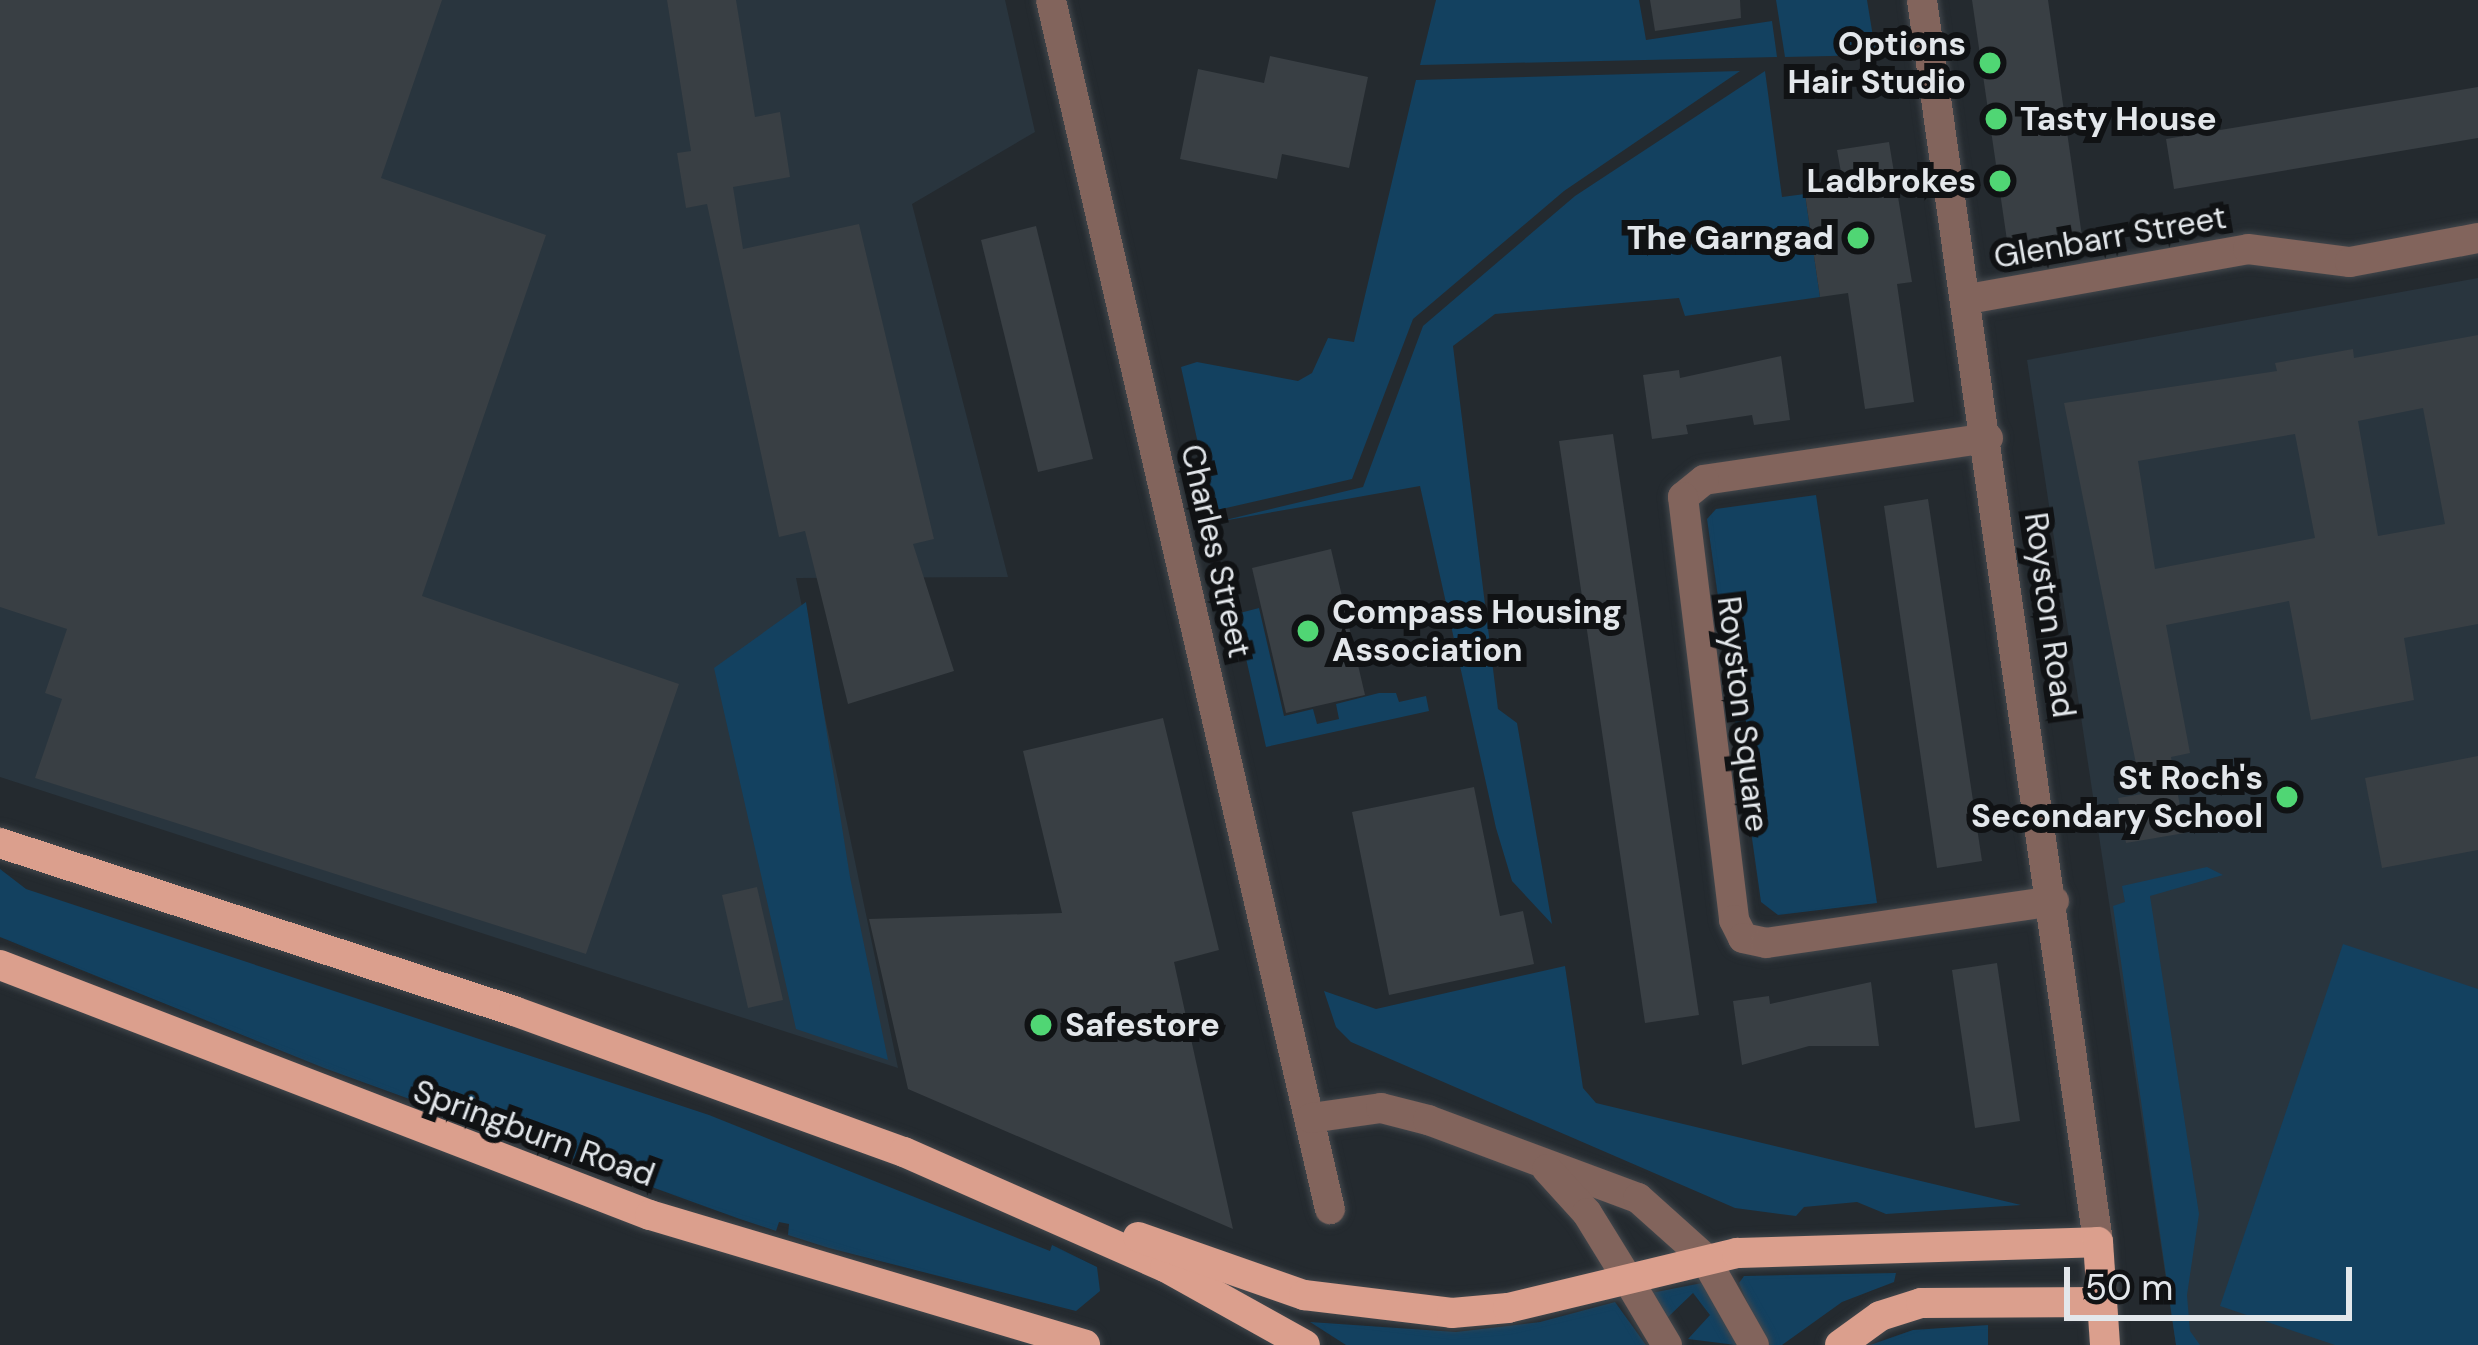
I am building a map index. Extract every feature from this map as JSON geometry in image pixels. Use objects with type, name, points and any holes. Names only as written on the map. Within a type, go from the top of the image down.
[{"type":"main road","points":[[0,843],[602,1041],[1013,1196],[1354,1306],[1508,1308],[1705,1257],[2098,1242],[2104,1345]]},
{"type":"main road","name":"Springburn Road","points":[[0,965],[650,1215],[1074,1342]]},
{"type":"main road","points":[[1013,1196],[1305,1345]]},
{"type":"main road","points":[[1840,1345],[1880,1316],[1945,1301],[2102,1302]]},
{"type":"street","name":"Charles Street","points":[[1051,0],[1330,1209]]},
{"type":"street","name":"Royston Road","points":[[1922,0],[2054,901],[2098,1242]]},
{"type":"street","name":"Glenbarr Street","points":[[1968,299],[2248,249],[2350,262],[2478,238]]},
{"type":"street","name":"Royston Square","points":[[1988,438],[1704,480],[1683,497],[1734,920],[1743,938],[1766,943],[2054,901]]},
{"type":"street","points":[[1311,1118],[1358,1109],[1405,1112],[1547,1169],[1638,1198],[1705,1257],[1754,1345]]},
{"type":"street","points":[[1547,1169],[1588,1214],[1667,1345]]},
{"type":"street","points":[[1822,1345],[1880,1316]]},
{"type":"shaded area","points":[[0,0],[1005,0],[1035,132],[912,204],[1008,577],[796,578],[898,1068],[0,777]]},
{"type":"shaded area","points":[[1436,0],[1639,0],[1646,40],[1772,21],[1777,57],[1420,65]]},
{"type":"shaded area","points":[[1776,0],[1867,0],[1876,55],[1785,57]]},
{"type":"shaded area","points":[[1740,71],[1564,191],[1413,319],[1352,479],[1213,511],[1181,367],[1197,362],[1298,381],[1312,373],[1328,338],[1354,342],[1416,80]]},
{"type":"shaded area","points":[[1765,71],[1782,197],[1805,194],[1820,297],[1685,316],[1679,298],[1495,314],[1453,346],[1498,709],[1517,723],[1552,924],[1512,881],[1496,828],[1420,486],[1217,522],[1363,487],[1423,326],[1575,196]]},
{"type":"shaded area","name":"St Roch's Secondary School","points":[[2478,278],[2478,1345],[2176,1345],[2027,360]]},
{"type":"shaded area","points":[[1816,495],[1877,903],[1778,915],[1761,902],[1707,519],[1716,509]]},
{"type":"shaded area","points":[[806,602],[850,877],[888,1060],[796,1029],[714,668]]},
{"type":"shaded area","points":[[1259,608],[1284,716],[1313,709],[1317,724],[1339,719],[1336,704],[1379,693],[1396,693],[1399,702],[1426,696],[1429,711],[1266,747],[1236,614]]},
{"type":"shaded area","points":[[2207,867],[2223,875],[2150,896],[2199,1214],[2187,1295],[2190,1331],[2200,1345],[2176,1345],[2113,906],[2125,902],[2122,886]]},
{"type":"shaded area","points":[[0,869],[26,889],[709,1115],[1050,1251],[1052,1245],[1097,1267],[1100,1291],[1076,1311],[829,1248],[788,1235],[789,1224],[779,1222],[776,1231],[737,1218],[324,1068],[0,937]]},
{"type":"shaded area","points":[[2343,944],[2478,989],[2478,1345],[2335,1345],[2220,1306]]},
{"type":"shaded area","points":[[1565,966],[1583,1088],[1596,1103],[2021,1205],[1886,1214],[1857,1202],[1804,1207],[1796,1216],[1735,1208],[1351,1042],[1336,1027],[1324,991],[1376,1009]]},
{"type":"shaded area","points":[[1896,1273],[1894,1282],[1842,1302],[1782,1345],[1765,1345],[1739,1283],[1744,1276]]},
{"type":"shaded area","points":[[1702,1283],[1736,1345],[1688,1339],[1710,1315],[1693,1293],[1666,1319],[1651,1293]]},
{"type":"shaded area","points":[[1615,1302],[1646,1345],[1346,1345],[1310,1322],[1456,1332],[1540,1322]]},
{"type":"shaded area","points":[[1988,1325],[1988,1345],[1870,1345],[1913,1330]]},
{"type":"building","points":[[0,0],[442,0],[381,178],[546,235],[422,596],[679,684],[586,954],[35,778],[62,699],[45,693],[67,629],[0,607]]},
{"type":"building","points":[[667,0],[736,0],[755,117],[780,112],[790,177],[733,187],[743,249],[859,224],[934,539],[913,544],[954,671],[848,704],[805,531],[779,537],[707,204],[686,208],[677,153],[691,151]]},
{"type":"building","points":[[1650,0],[1740,0],[1741,18],[1655,31]]},
{"type":"building","points":[[1972,0],[2048,0],[2083,243],[2009,254]]},
{"type":"building","points":[[1270,56],[1368,77],[1349,168],[1282,154],[1277,179],[1180,159],[1198,69],[1264,83]]},
{"type":"building","points":[[2478,87],[2478,138],[2174,189],[2166,139]]},
{"type":"building","name":"The Garngad","points":[[1889,142],[1912,282],[1897,284],[1914,402],[1865,409],[1848,293],[1820,297],[1805,194],[1844,189],[1837,150]]},
{"type":"building","points":[[1036,226],[1093,459],[1038,472],[981,240]]},
{"type":"building","points":[[2478,335],[2478,624],[2404,638],[2414,700],[2311,720],[2289,601],[2166,625],[2190,753],[2171,757],[2185,833],[2126,843],[2118,798],[2142,794],[2064,403],[2277,371],[2275,363],[2353,349],[2354,358]],"holes":[[[2423,408],[2445,524],[2378,536],[2358,421]],[[2295,434],[2315,538],[2155,569],[2138,461]]]},
{"type":"building","points":[[1781,356],[1790,420],[1754,425],[1752,415],[1686,425],[1688,434],[1652,439],[1643,375],[1679,370],[1680,378]]},
{"type":"building","points":[[1613,434],[1699,1015],[1645,1023],[1559,441]]},
{"type":"building","points":[[1928,499],[1982,861],[1937,868],[1884,506]]},
{"type":"building","name":"Compass Housing Association","points":[[1331,549],[1365,695],[1286,713],[1252,568]]},
{"type":"building","name":"Safestore","points":[[1163,718],[1219,950],[1174,962],[1233,1229],[908,1089],[869,919],[1062,913],[1023,751]]},
{"type":"building","points":[[2478,756],[2478,850],[2382,868],[2365,778]]},
{"type":"building","points":[[1474,787],[1500,916],[1523,911],[1534,964],[1389,995],[1352,812]]},
{"type":"building","points":[[757,887],[783,1000],[748,1008],[722,895]]},
{"type":"building","points":[[1997,963],[2020,1121],[1975,1128],[1952,970]]},
{"type":"building","points":[[1871,982],[1879,1046],[1809,1046],[1742,1065],[1733,1001],[1769,996],[1770,1004]]},
{"type":"place","name":"Options Hair Studio","points":[[1990,63]]},
{"type":"place","name":"Tasty House","points":[[1996,119]]},
{"type":"place","name":"Ladbrokes","points":[[2000,181]]},
{"type":"place","name":"The Garngad","points":[[1858,238]]},
{"type":"place","name":"Compass Housing Association","points":[[1308,631]]},
{"type":"place","name":"St Roch's Secondary School","points":[[2287,797]]},
{"type":"place","name":"Safestore","points":[[1041,1025]]}]
